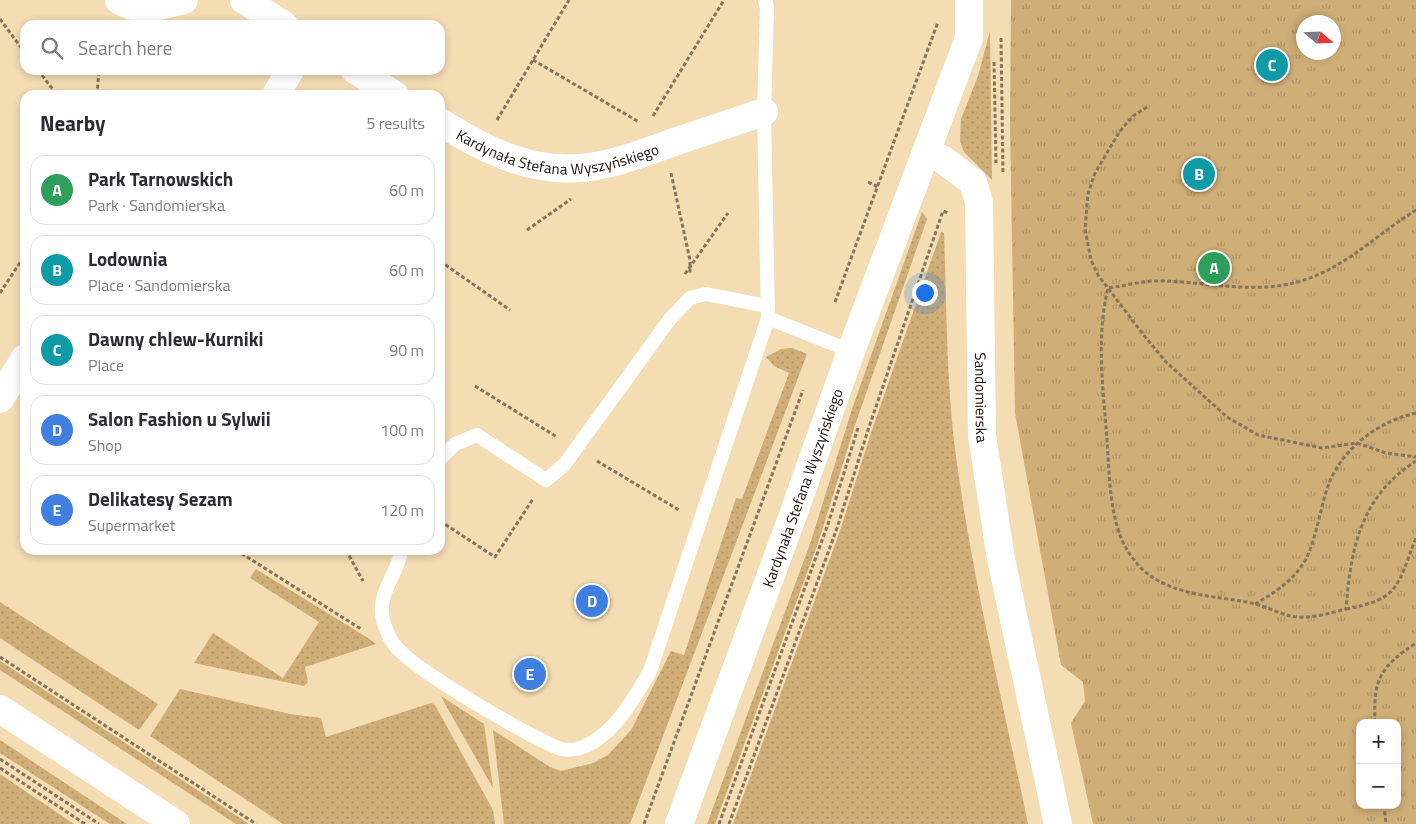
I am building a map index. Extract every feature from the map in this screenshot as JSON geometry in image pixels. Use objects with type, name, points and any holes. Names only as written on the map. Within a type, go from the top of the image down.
[{"type":"street","points":[[119,0],[128,6],[143,9],[184,0]]},
{"type":"street","points":[[244,0],[276,20]]},
{"type":"street","points":[[926,154],[969,38],[969,0]]},
{"type":"street","points":[[279,90],[287,75]]},
{"type":"street","points":[[363,75],[387,90]]},
{"type":"street","name":"Kardynała Stefana Wyszyńskiego","points":[[445,125],[481,146],[540,166],[566,169],[597,167],[627,159],[764,112]]},
{"type":"street","name":"Kardynała Stefana Wyszyńskiego","points":[[679,824],[793,515],[851,351],[926,154]]},
{"type":"street","name":"Sandomierska","points":[[926,154],[942,159],[973,182],[979,202],[982,434],[1001,559],[1058,824]]},
{"type":"street","points":[[0,399],[20,366]]},
{"type":"street","points":[[0,709],[176,824]]},
{"type":"lane","points":[[401,555],[400,563],[388,586],[382,614],[393,643],[417,665],[484,708],[560,749],[577,749],[604,734],[627,710],[650,671],[767,312],[764,112],[767,8],[765,0]]},
{"type":"lane","points":[[445,454],[455,444],[477,435],[546,480],[564,465],[670,319],[690,298],[706,294],[767,312],[851,351]]},
{"type":"path","points":[[481,146],[570,0]]},
{"type":"path","points":[[652,119],[724,0]]},
{"type":"path","points":[[834,303],[939,18]]},
{"type":"path","points":[[0,19],[20,46]]},
{"type":"path","points":[[1001,30],[1003,178]]},
{"type":"path","points":[[994,58],[996,164]]},
{"type":"path","points":[[42,75],[53,90]]},
{"type":"path","points":[[97,90],[99,75]]},
{"type":"path","points":[[1147,108],[1133,116],[1120,131],[1095,173],[1088,194],[1085,229],[1091,260],[1098,275],[1108,288],[1166,362],[1239,426],[1258,435],[1295,444],[1322,448],[1357,444],[1386,453],[1416,457]]},
{"type":"path","points":[[1108,288],[1152,282],[1250,289],[1288,284],[1309,278],[1350,256],[1390,225],[1416,210]]},
{"type":"path","points":[[729,824],[837,528],[868,430],[943,211],[951,213]]},
{"type":"path","points":[[0,293],[20,263]]},
{"type":"path","points":[[445,264],[510,310]]},
{"type":"path","points":[[1108,288],[1103,308],[1101,353],[1110,492],[1119,533],[1128,552],[1144,571],[1163,582],[1208,596],[1255,604],[1292,616],[1320,615],[1368,606],[1396,588],[1416,538]]},
{"type":"path","points":[[644,824],[805,383]]},
{"type":"path","points":[[1255,604],[1288,583],[1305,560],[1329,485],[1342,461],[1357,444],[1397,418],[1416,413]]},
{"type":"path","points":[[719,824],[828,524],[859,425]]},
{"type":"path","points":[[1346,609],[1356,538],[1366,515],[1388,484],[1402,470],[1416,461]]},
{"type":"path","points":[[445,524],[495,557],[546,480]]},
{"type":"path","points":[[244,555],[383,643],[393,643]]},
{"type":"path","points":[[1375,719],[1375,688],[1384,670],[1397,655],[1416,643]]},
{"type":"path","points":[[0,657],[256,824]]},
{"type":"path","points":[[0,759],[99,824]]},
{"type":"path","points":[[0,768],[85,824]]},
{"type":"path","points":[[1384,809],[1386,824]]},
{"type":"green space","points":[[1011,0],[1416,0],[1416,824],[1093,824],[1071,723],[1085,701],[1083,682],[1061,665],[1015,413],[1010,122]]},
{"type":"green space","points":[[990,31],[992,180],[964,152],[960,141],[961,119],[978,76]]},
{"type":"green space","points":[[922,212],[927,219],[855,425],[819,540],[715,824],[707,824],[811,541],[852,409]]},
{"type":"green space","points":[[941,232],[944,233],[949,383],[958,471],[981,604],[1028,824],[733,824],[840,531],[871,433]]},
{"type":"green space","points":[[792,348],[807,354],[630,824],[504,824],[493,730],[550,767],[561,771],[593,763],[608,755],[631,730],[671,651],[684,655],[736,498],[742,499],[789,373],[774,366],[766,357],[781,349]]},
{"type":"green space","points":[[256,569],[376,644],[305,667],[308,682],[304,686],[194,663],[213,633],[283,678],[319,622],[250,578]]},
{"type":"green space","points":[[0,602],[158,704],[139,730],[0,638]]},
{"type":"green space","points":[[0,661],[249,824],[236,824],[0,670]]},
{"type":"green space","points":[[180,689],[290,714],[321,718],[326,737],[431,703],[435,705],[493,810],[495,824],[283,824],[150,736]]},
{"type":"green space","points":[[441,696],[484,724],[493,788],[445,704]]},
{"type":"green space","points":[[0,740],[127,824],[110,824],[0,753]]},
{"type":"green space","points":[[0,774],[74,824],[0,824]]},
{"type":"place","name":"Dawny chlew-Kurniki","points":[[1272,65]]},
{"type":"place","name":"Lodownia","points":[[1199,174]]},
{"type":"place","name":"Park Tarnowskich","points":[[1214,268]]},
{"type":"place","name":"Salon Fashion u Sylwii","points":[[592,601]]},
{"type":"place","name":"Delikatesy Sezam","points":[[530,674]]}]
